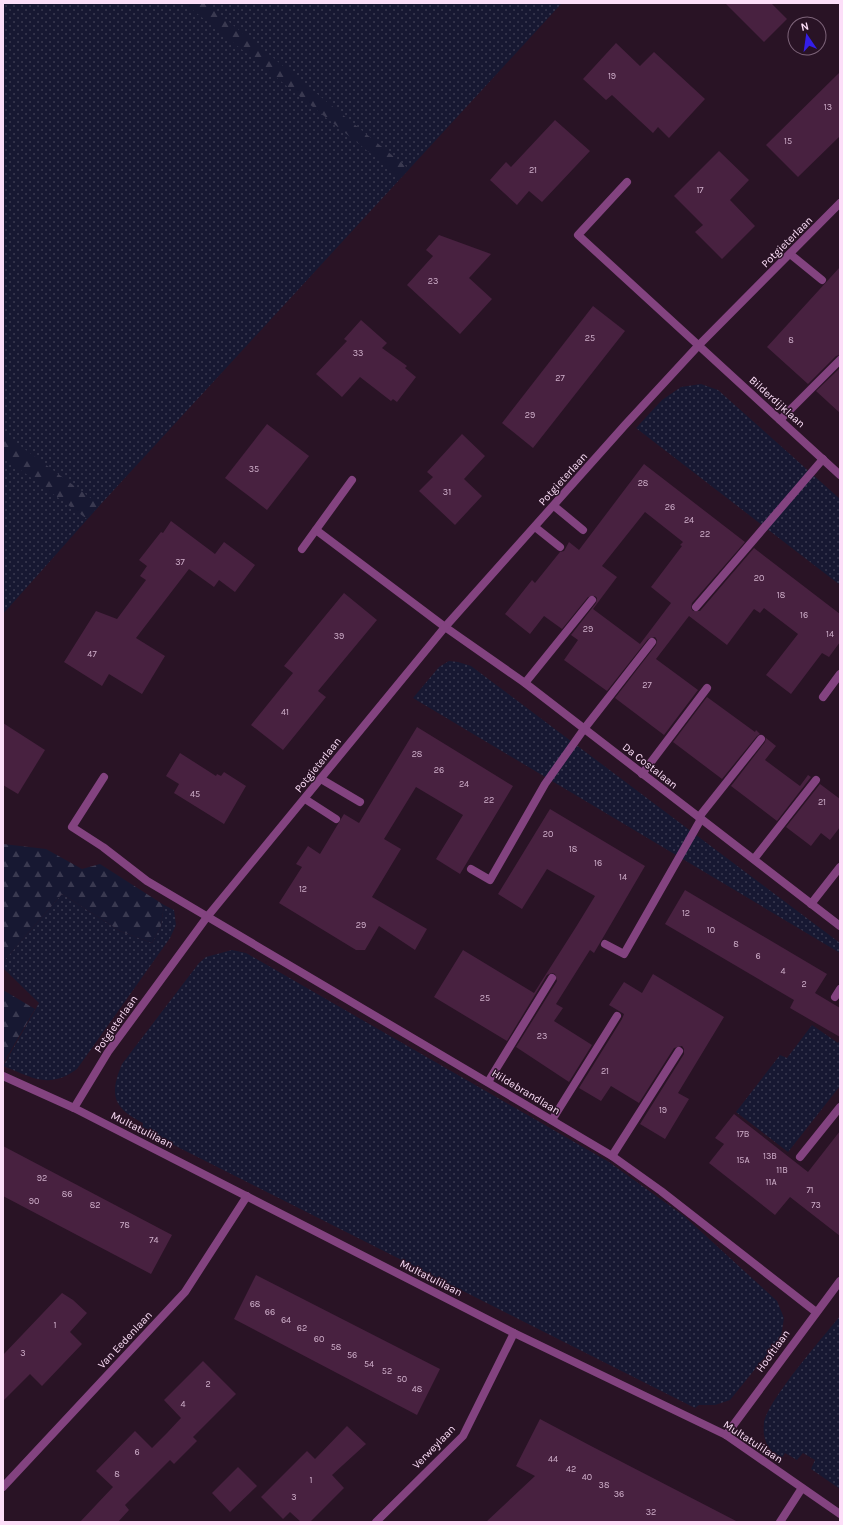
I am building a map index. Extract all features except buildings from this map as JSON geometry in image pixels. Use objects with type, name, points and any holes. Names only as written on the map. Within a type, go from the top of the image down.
[{"type":"street","points":[[627,182],[578,235],[698,346]]},
{"type":"street","name":"Potgieterlaan","points":[[74,1108],[108,1052],[207,916],[305,799],[444,627],[698,346],[840,203]]},
{"type":"street","points":[[790,254],[822,280]]},
{"type":"street","name":"Bilderdijklaan","points":[[698,346],[823,459],[838,470]]},
{"type":"street","points":[[780,420],[840,360]]},
{"type":"street","points":[[696,607],[823,459]]},
{"type":"street","points":[[302,549],[352,480]]},
{"type":"street","points":[[554,506],[583,530]]},
{"type":"street","points":[[535,527],[560,547]]},
{"type":"street","points":[[316,530],[444,627]]},
{"type":"street","points":[[524,683],[592,600]]},
{"type":"street","name":"Da Costalaan","points":[[444,627],[524,683],[840,926]]},
{"type":"street","points":[[472,869],[490,880],[545,784],[584,729],[652,642]]},
{"type":"street","points":[[823,697],[840,674]]},
{"type":"street","points":[[642,774],[707,688]]},
{"type":"street","points":[[605,944],[624,954],[700,818],[761,739]]},
{"type":"street","points":[[104,777],[72,827],[103,847],[146,881],[207,916]]},
{"type":"street","points":[[321,779],[360,802]]},
{"type":"street","points":[[754,859],[816,780]]},
{"type":"street","points":[[305,799],[336,819]]},
{"type":"street","points":[[811,904],[840,867]]},
{"type":"street","name":"Hildebrandlaan","points":[[207,916],[612,1156],[661,1191],[816,1312]]},
{"type":"street","points":[[488,1082],[552,978]]},
{"type":"street","points":[[835,997],[840,989]]},
{"type":"street","points":[[552,1120],[617,1016]]},
{"type":"street","points":[[612,1156],[679,1051]]},
{"type":"street","name":"Multatulilaan","points":[[3,1076],[74,1108],[514,1333],[726,1435],[840,1514]]},
{"type":"street","points":[[800,1157],[840,1107]]},
{"type":"street","name":"Van Eedenlaan","points":[[3,1487],[185,1292],[247,1196]]},
{"type":"street","name":"Hooftlaan","points":[[726,1435],[840,1281]]},
{"type":"street","name":"Verweylaan","points":[[376,1522],[463,1436],[514,1333]]},
{"type":"street","points":[[780,1522],[802,1488]]},
{"type":"green space","points":[[3,3],[562,3],[100,505],[3,614]]},
{"type":"green space","points":[[184,3],[206,3],[409,169],[401,178]]},
{"type":"green space","points":[[701,384],[718,390],[840,499],[840,585],[636,428],[662,400],[681,387]]},
{"type":"green space","points":[[3,433],[100,505],[87,519],[3,457]]},
{"type":"green space","points":[[449,661],[471,666],[840,943],[840,953],[413,698],[439,667]]},
{"type":"green space","points":[[3,844],[46,849],[82,869],[100,864],[164,905],[161,926],[152,943],[120,931],[62,894],[3,962]]},
{"type":"green space","points":[[62,894],[120,931],[152,943],[161,926],[164,905],[174,910],[176,925],[170,938],[77,1069],[57,1079],[40,1080],[3,1066],[39,1003],[3,968],[3,962]]},
{"type":"green space","points":[[232,950],[246,953],[609,1162],[684,1216],[777,1301],[784,1318],[781,1337],[730,1400],[715,1405],[699,1405],[695,1408],[142,1129],[143,1123],[125,1112],[116,1100],[116,1084],[122,1064],[199,963],[206,957]]},
{"type":"green space","points":[[3,990],[35,1009],[3,1064]]},
{"type":"green space","points":[[812,1025],[838,1043],[840,1040],[840,1086],[788,1152],[736,1112],[780,1055],[787,1058]]},
{"type":"green space","points":[[840,1316],[840,1489],[811,1469],[815,1460],[803,1453],[797,1460],[785,1453],[781,1459],[772,1452],[766,1443],[764,1423],[767,1413],[785,1385]]}]
